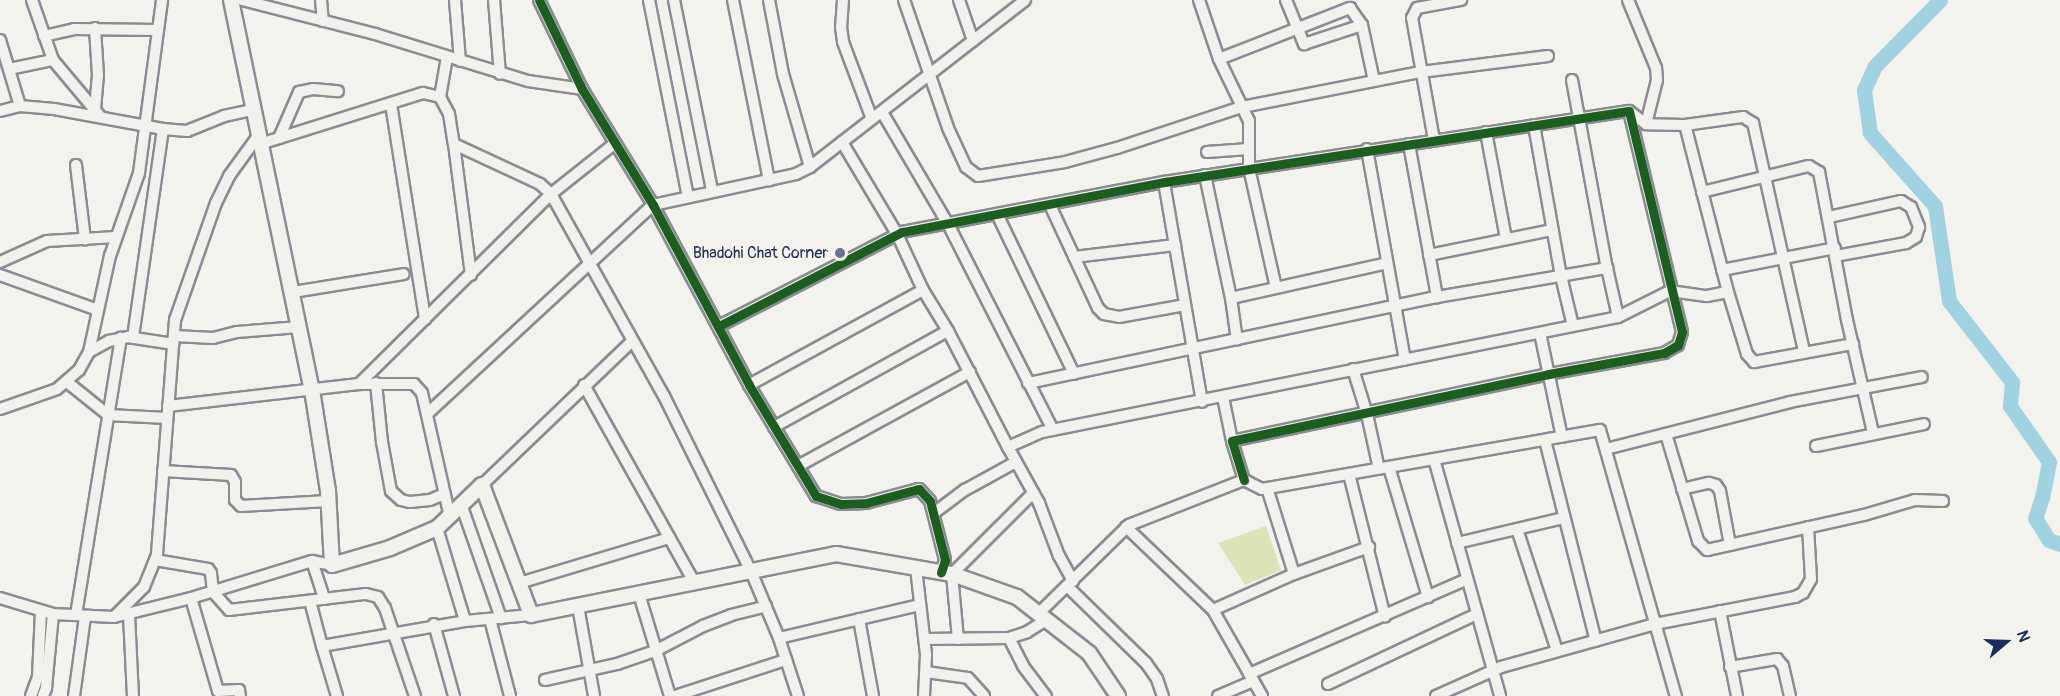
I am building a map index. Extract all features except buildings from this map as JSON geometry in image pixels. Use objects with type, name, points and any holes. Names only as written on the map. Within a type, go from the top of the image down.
[{"type":"main road","points":[[231,0],[252,110],[293,292],[312,390],[328,501],[332,565],[390,548],[437,528],[482,484],[531,615],[750,569],[836,554],[946,573],[1017,597],[1089,652],[1118,696]]},
{"type":"street","points":[[32,0],[53,60],[98,112]]},
{"type":"street","points":[[134,338],[155,127],[158,30],[162,0]]},
{"type":"street","points":[[242,0],[322,21],[500,74],[528,81],[582,89]]},
{"type":"street","points":[[321,0],[322,21]]},
{"type":"street","points":[[455,0],[460,61]]},
{"type":"street","points":[[494,0],[500,74]]},
{"type":"street","points":[[539,0],[582,89],[653,205],[749,385],[816,496],[830,501],[866,503],[919,489],[930,501],[945,560],[958,639]]},
{"type":"street","points":[[649,0],[688,197]]},
{"type":"street","points":[[674,0],[712,191]]},
{"type":"street","points":[[732,0],[769,180]]},
{"type":"street","points":[[769,0],[783,74],[810,167]]},
{"type":"street","points":[[843,0],[841,27],[843,42],[872,119]]},
{"type":"street","points":[[904,0],[966,167],[978,176],[1065,162],[1117,148],[1242,107],[1421,72],[1548,56]]},
{"type":"street","points":[[959,0],[974,40]]},
{"type":"street","points":[[427,414],[590,266],[653,205],[796,174],[810,167],[974,40],[1014,4],[1025,0]]},
{"type":"street","points":[[1286,0],[1305,44],[1362,25]]},
{"type":"street","points":[[1434,140],[1412,18],[1417,8],[1461,0]]},
{"type":"street","points":[[1628,0],[1656,68],[1656,80],[1646,124]]},
{"type":"street","points":[[1201,1],[1220,58],[1249,121],[1249,168],[1276,288]]},
{"type":"street","points":[[1220,58],[1350,8],[1362,25],[1374,81]]},
{"type":"street","points":[[95,28],[98,112]]},
{"type":"street","points":[[44,36],[74,29],[158,30]]},
{"type":"street","points":[[0,40],[20,106]]},
{"type":"street","points":[[447,57],[440,97],[449,114],[471,275]]},
{"type":"street","points":[[9,69],[53,60]]},
{"type":"street","points":[[1572,80],[1618,317]]},
{"type":"street","points":[[279,138],[292,103],[299,92],[313,89],[338,91]]},
{"type":"street","points":[[114,617],[144,587],[155,560],[175,320],[216,203],[229,176],[259,140],[279,138],[423,93],[440,97]]},
{"type":"street","points":[[391,104],[425,319]]},
{"type":"street","points":[[0,111],[20,106],[98,112],[155,127],[187,131],[224,116],[252,110]]},
{"type":"street","points":[[882,111],[948,224],[1053,430]]},
{"type":"street","points":[[1232,441],[1549,374],[1664,353],[1674,348],[1682,332],[1670,291],[1629,111]]},
{"type":"street","points":[[719,326],[897,234],[1164,182],[1367,149],[1629,111],[1646,124],[1685,125],[1747,117],[1754,128],[1804,351]]},
{"type":"street","points":[[1534,125],[1552,230],[1573,326]]},
{"type":"street","points":[[1685,125],[1728,292],[1751,361],[1757,363],[1804,351],[1853,344]]},
{"type":"street","points":[[0,409],[57,389],[68,382],[89,352],[116,237],[155,127]]},
{"type":"street","points":[[1486,132],[1506,239]]},
{"type":"street","points":[[842,142],[897,234],[923,290],[970,372],[1033,493],[1047,521],[1070,584],[1146,663],[1157,679],[1164,696]]},
{"type":"street","points":[[454,144],[540,184],[551,195],[664,396],[750,569],[779,638],[798,696]]},
{"type":"street","points":[[359,384],[551,195],[614,144]]},
{"type":"street","points":[[1409,144],[1437,297]]},
{"type":"street","points":[[1207,152],[1249,149]]},
{"type":"street","points":[[1367,149],[1405,360]]},
{"type":"street","points":[[76,165],[85,239]]},
{"type":"street","points":[[1702,192],[1809,166],[1817,169],[1822,176],[1853,344],[1873,433]]},
{"type":"street","points":[[1205,176],[1231,298],[1237,340]]},
{"type":"street","points":[[1164,182],[1202,402]]},
{"type":"street","points":[[1722,270],[1783,257],[1906,243],[1916,237],[1919,227],[1911,207],[1901,201],[1829,217]]},
{"type":"street","points":[[1050,205],[1098,308],[1110,316],[1185,305]]},
{"type":"street","points":[[998,216],[1074,374]]},
{"type":"street","points":[[1429,255],[1552,230]]},
{"type":"street","points":[[0,262],[36,244],[116,237]]},
{"type":"street","points":[[1074,257],[1175,245]]},
{"type":"street","points":[[1231,298],[1387,263]]},
{"type":"street","points":[[1028,383],[1437,297],[1607,268]]},
{"type":"street","points":[[293,292],[404,274]]},
{"type":"street","points":[[0,275],[98,310]]},
{"type":"street","points":[[749,385],[923,290]]},
{"type":"street","points":[[1008,447],[1041,432],[1202,402],[1353,369],[1618,317],[1670,291],[1707,296],[1728,292]]},
{"type":"street","points":[[89,352],[109,341],[121,338],[173,340],[213,338],[237,332],[299,327]]},
{"type":"street","points":[[774,427],[947,331]]},
{"type":"street","points":[[1540,333],[1562,437]]},
{"type":"street","points":[[74,696],[80,616],[121,338]]},
{"type":"street","points":[[482,484],[584,384],[632,341]]},
{"type":"street","points":[[1353,369],[1428,597]]},
{"type":"street","points":[[798,466],[970,372]]},
{"type":"street","points":[[1606,449],[1790,402],[1922,377]]},
{"type":"street","points":[[68,382],[108,416],[167,418]]},
{"type":"street","points":[[376,383],[382,442],[391,491],[401,500],[410,502],[430,500],[444,494]]},
{"type":"street","points":[[168,406],[359,384],[414,384],[423,393],[450,517]]},
{"type":"street","points":[[584,384],[694,582]]},
{"type":"street","points":[[1223,397],[1232,441],[1244,480],[1262,489],[1600,430],[1676,696]]},
{"type":"street","points":[[1816,446],[1924,424]]},
{"type":"street","points":[[1666,434],[1700,545],[1713,550],[1915,500],[1943,501]]},
{"type":"street","points":[[1545,440],[1596,640]]},
{"type":"street","points":[[1434,459],[1500,696]]},
{"type":"street","points":[[934,513],[965,490],[1016,462]]},
{"type":"street","points":[[164,471],[231,475],[235,482],[235,500],[240,506],[328,501]]},
{"type":"street","points":[[1349,474],[1385,617]]},
{"type":"street","points":[[925,639],[1009,638],[1027,632],[1126,527],[1244,480]]},
{"type":"street","points":[[1682,489],[1709,483],[1716,485],[1720,492],[1730,545]]},
{"type":"street","points":[[1267,488],[1294,574]]},
{"type":"street","points":[[946,573],[1033,493]]},
{"type":"street","points":[[461,504],[496,618],[510,696]]},
{"type":"street","points":[[1457,543],[1564,518]]},
{"type":"street","points":[[1126,527],[1213,610],[1262,696]]},
{"type":"street","points":[[1436,696],[1450,693],[1493,670],[1596,640],[1655,624],[1803,593],[1810,579],[1808,527]]},
{"type":"street","points":[[437,528],[465,621]]},
{"type":"street","points":[[1517,529],[1557,651]]},
{"type":"street","points":[[519,583],[669,538]]},
{"type":"street","points":[[1213,610],[1294,574],[1369,547]]},
{"type":"street","points":[[155,560],[208,569],[211,573],[213,592],[226,609],[235,611],[366,594],[378,597],[415,696]]},
{"type":"street","points":[[0,598],[52,614],[114,617],[213,592],[312,561],[332,565]]},
{"type":"street","points":[[312,561],[324,599]]},
{"type":"street","points":[[916,568],[925,639],[924,696]]},
{"type":"street","points":[[1218,696],[1251,678],[1467,579]]},
{"type":"street","points":[[639,594],[670,696]]},
{"type":"street","points":[[191,598],[218,691],[239,690],[240,696]]},
{"type":"street","points":[[310,601],[337,696]]},
{"type":"street","points":[[779,638],[920,605]]},
{"type":"street","points":[[578,606],[594,696]]},
{"type":"street","points":[[545,680],[589,671],[655,651],[703,626],[731,615],[766,606]]},
{"type":"street","points":[[31,696],[38,677],[41,611]]},
{"type":"street","points":[[1720,611],[1737,696]]},
{"type":"street","points":[[43,696],[46,688],[52,614]]},
{"type":"street","points":[[1328,684],[1477,614]]},
{"type":"street","points":[[129,615],[133,696]]},
{"type":"street","points":[[322,646],[434,624],[531,615]]},
{"type":"street","points":[[859,619],[873,696]]},
{"type":"street","points":[[434,624],[454,694],[441,696]]},
{"type":"street","points":[[1009,638],[1023,666],[1046,696]]},
{"type":"street","points":[[1730,667],[1777,659],[1783,666],[1790,696]]},
{"type":"street","points":[[675,696],[786,660]]},
{"type":"street","points":[[926,672],[968,678],[984,696]]},
{"type":"green space","points":[[1266,526],[1281,570],[1245,585],[1218,543]]},
{"type":"waterway","points":[[1940,0],[1875,66],[1864,90],[1870,133],[1935,206],[1949,301],[2012,382],[2010,406],[2049,462],[2035,518],[2049,540],[2060,544]]},
{"type":"cycle path","points":[[539,0],[582,89],[653,205],[749,385],[816,496],[841,504],[866,503],[919,489],[930,501],[945,560],[941,572]]},
{"type":"cycle path","points":[[719,326],[902,232],[1164,182],[1629,111],[1682,332],[1678,345],[1664,353],[1549,374],[1232,441],[1244,480]]},
{"type":"place","name":"Bhadohi Chat Corner","points":[[840,253]]}]
